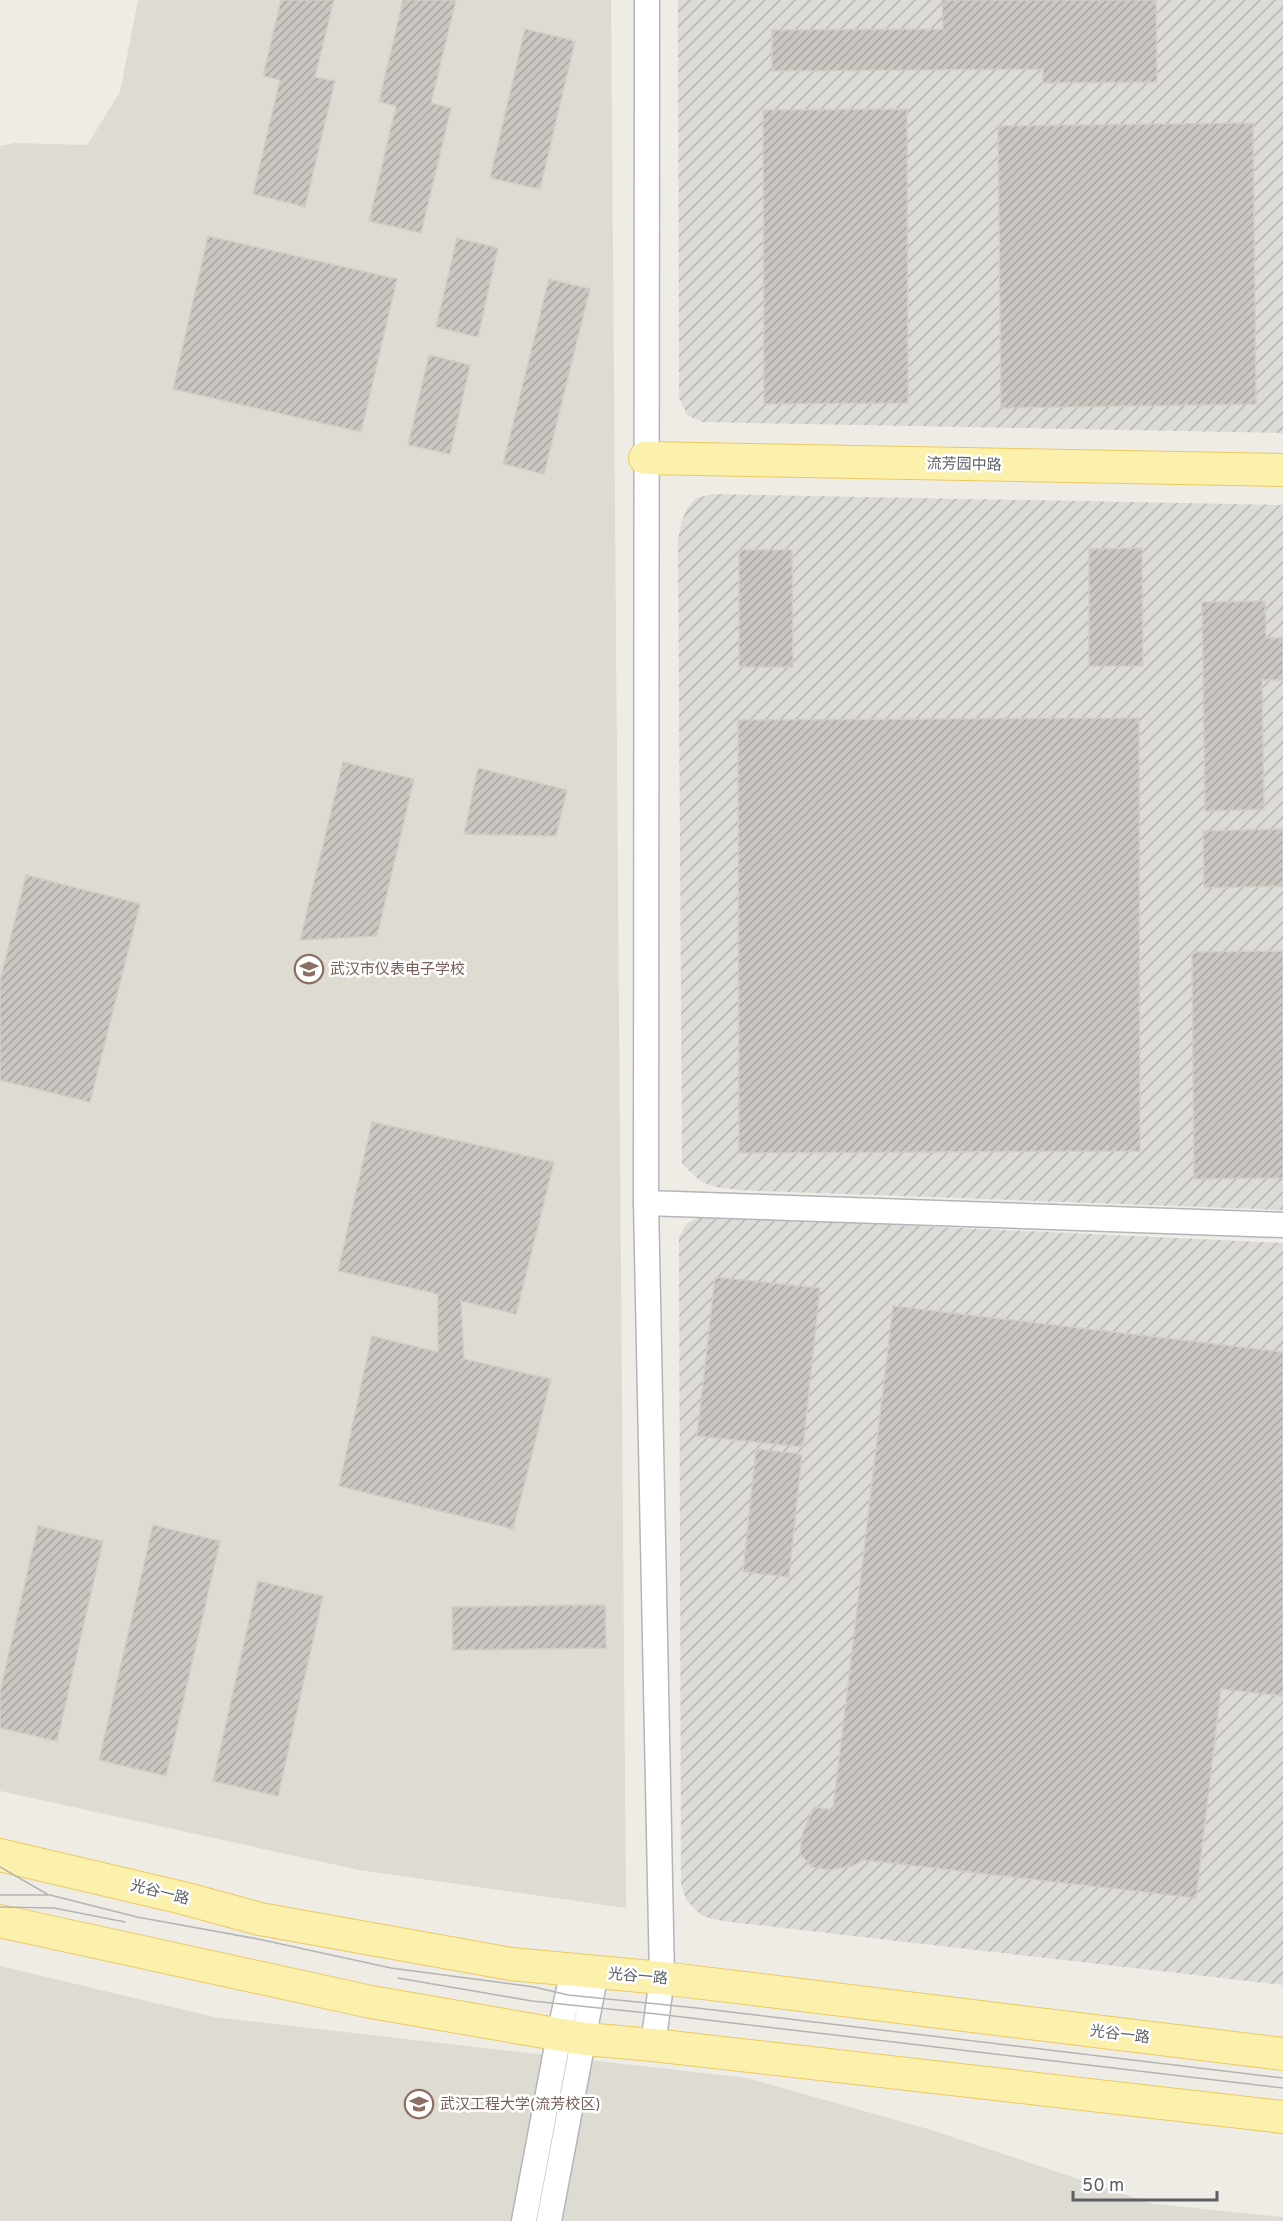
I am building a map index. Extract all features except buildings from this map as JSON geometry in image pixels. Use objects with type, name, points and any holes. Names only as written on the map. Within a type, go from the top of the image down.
[{"type":"main road","name":"流芳园中路","points":[[645,458],[1283,470]]},
{"type":"main road","name":"光谷一路","points":[[0,1855],[183,1898],[260,1919],[489,1960],[662,1978],[1283,2054]]},
{"type":"main road","points":[[0,1922],[371,2002],[572,2037],[1283,2117]]},
{"type":"street","points":[[647,0],[645,1203],[662,1978],[653,2045]]},
{"type":"street","points":[[645,1203],[1283,1225]]},
{"type":"street","points":[[524,2221],[572,2037],[585,1971]]},
{"type":"street","points":[[549,2221],[572,2037]]},
{"type":"shaded area","name":"武汉市仪表电子学校","points":[[138,0],[611,0],[626,1908],[359,1870],[0,1791],[0,146],[14,143],[87,145],[120,92]]},
{"type":"shaded area","points":[[678,0],[1283,0],[1283,433],[702,422],[687,415],[679,397]]},
{"type":"shaded area","points":[[713,494],[1283,505],[1283,1210],[738,1190],[715,1187],[700,1181],[682,1164],[678,540],[682,520],[688,507],[696,498]]},
{"type":"shaded area","points":[[702,1216],[1283,1243],[1283,1985],[722,1921],[702,1916],[686,1900],[681,1884],[679,1237],[687,1223]]},
{"type":"shaded area","name":"武汉工程大学(流芳校区)","points":[[0,1966],[214,2017],[747,2078],[928,2129],[1154,2204],[1283,2217],[1283,2221],[0,2221]]},
{"type":"tram line","points":[[0,1867],[47,1894]]},
{"type":"tram line","points":[[0,1895],[50,1895],[137,1917],[258,1939],[391,1968],[534,1987],[568,1995],[697,2008],[1283,2078]]},
{"type":"tram line","points":[[0,1907],[54,1908],[125,1922]]},
{"type":"tram line","points":[[398,1978],[532,2001],[1283,2088]]},
{"type":"place","name":"武汉市仪表电子学校","points":[[309,969]]},
{"type":"place","name":"武汉工程大学(流芳校区)","points":[[419,2104]]}]
